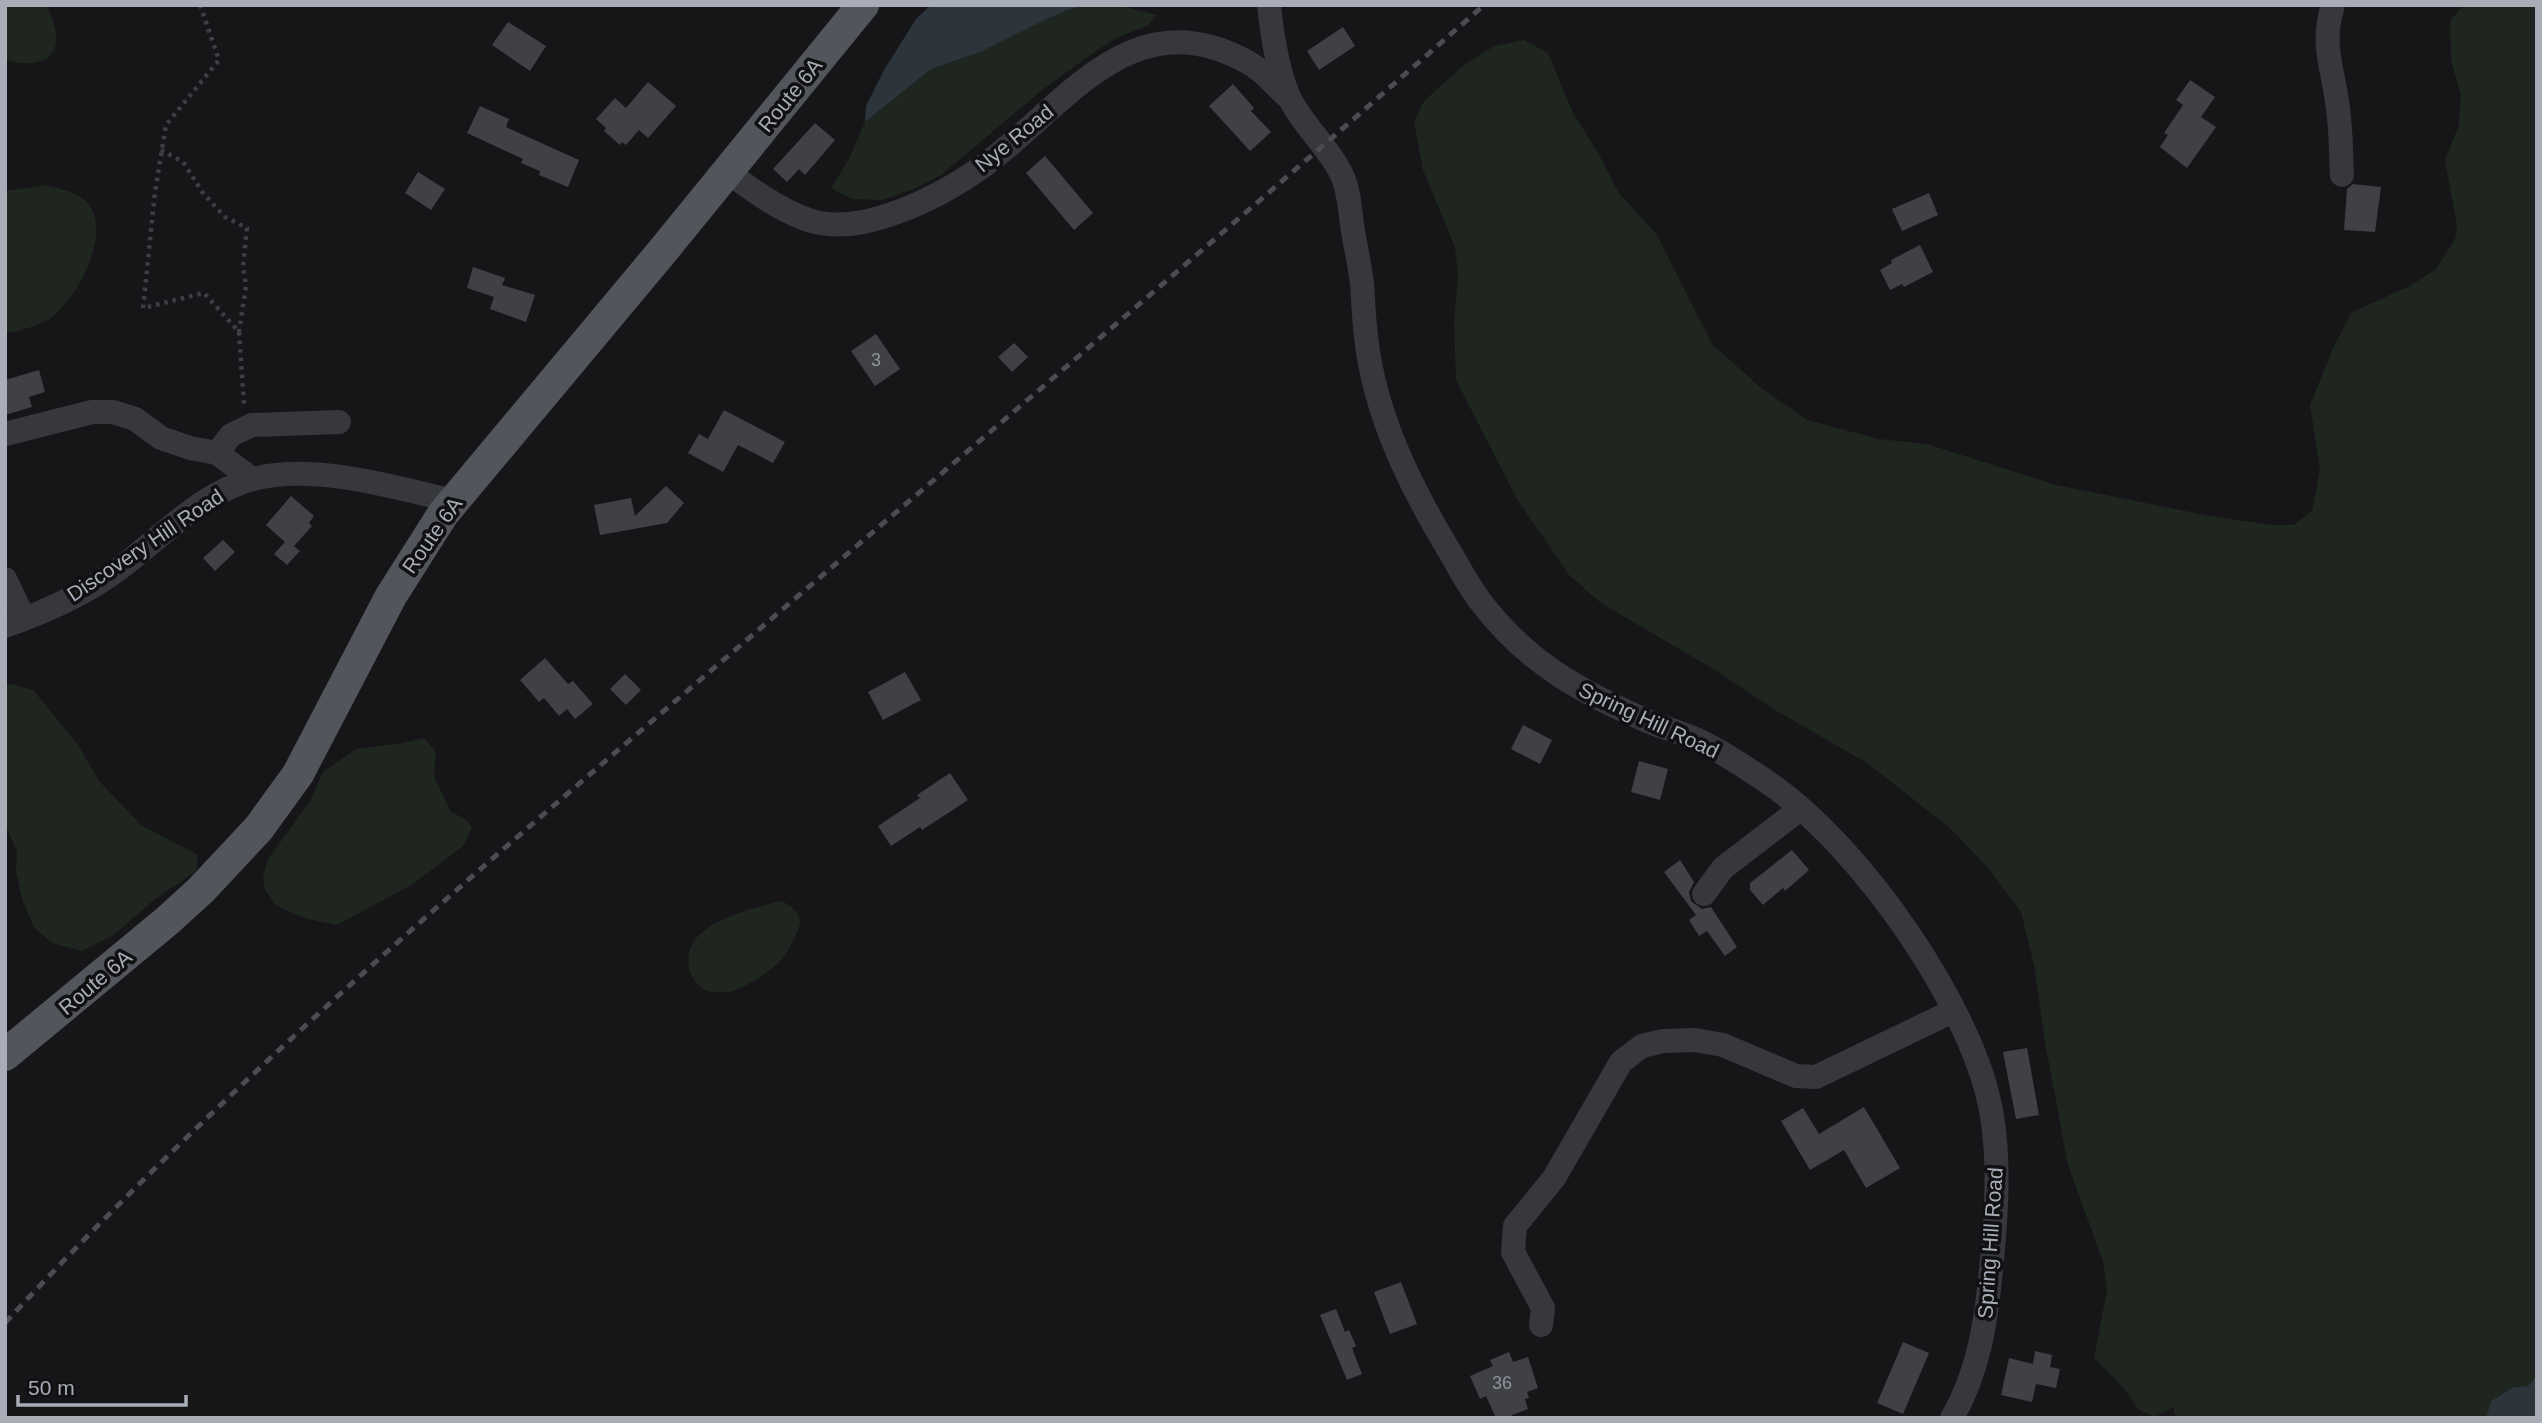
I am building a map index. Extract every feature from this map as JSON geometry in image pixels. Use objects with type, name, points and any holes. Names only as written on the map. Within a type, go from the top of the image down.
[{"type":"main road","name":"Route 6A","points":[[5,1055],[167,921],[201,890],[259,828],[298,774],[391,596],[443,514],[728,172],[863,5]]},
{"type":"street","name":"Spring Hill Road","points":[[1269,5],[1271,27],[1289,98],[1341,173],[1348,196],[1362,282],[1366,340],[1380,404],[1407,474],[1426,512],[1478,599],[1526,649],[1576,688],[1653,723],[1697,739],[1768,783],[1821,827],[1897,916],[1924,958],[1967,1037],[1983,1080],[1992,1115],[1997,1163],[1995,1234],[1985,1330],[1966,1387],[1952,1418]]},
{"type":"street","points":[[2333,5],[2328,20],[2327,55],[2338,108],[2342,175]]},
{"type":"street","name":"Nye Road","points":[[728,172],[757,194],[817,222],[845,225],[880,218],[944,192],[993,158],[1081,82],[1115,57],[1145,44],[1199,43],[1228,52],[1252,64],[1289,98]]},
{"type":"street","points":[[5,434],[92,412],[113,412],[135,419],[161,438],[190,448],[217,453],[252,480]]},
{"type":"street","points":[[217,453],[232,435],[252,425],[339,422]]},
{"type":"street","name":"Discovery Hill Road","points":[[15,622],[86,591],[119,569],[198,506],[228,489],[252,480],[296,474],[332,477],[386,485],[454,501]]},
{"type":"street","points":[[5,579],[15,622]]},
{"type":"street","points":[[1703,894],[1723,868],[1800,809]]},
{"type":"street","points":[[1541,1325],[1543,1308],[1513,1252],[1515,1226],[1554,1178],[1621,1062],[1642,1046],[1662,1041],[1695,1040],[1723,1045],[1796,1076],[1816,1077],[1954,1011]]},
{"type":"path","points":[[200,5],[219,60],[166,125],[143,308],[204,293],[239,332]]},
{"type":"path","points":[[161,150],[183,162],[203,193],[225,217],[247,228],[243,266],[246,286],[239,332],[244,410],[252,425]]},
{"type":"shaded area","points":[[5,5],[47,5],[56,38],[49,56],[28,63],[5,60]]},
{"type":"shaded area","points":[[931,5],[1088,5],[1070,9],[980,52],[931,69],[865,122],[866,106],[884,70],[916,19]]},
{"type":"shaded area","points":[[1088,5],[1116,5],[1157,15],[1147,26],[1118,37],[1041,91],[941,175],[883,200],[851,199],[831,188],[849,159],[865,122],[931,69],[980,52],[1070,9]]},
{"type":"shaded area","points":[[2464,5],[2537,5],[2537,1375],[2528,1386],[2514,1387],[2491,1401],[2486,1418],[2176,1418],[2173,1407],[2155,1417],[2139,1410],[2122,1386],[2094,1358],[2107,1290],[2103,1262],[2068,1165],[2034,965],[2021,912],[1988,868],[1950,828],[1867,763],[1601,603],[1569,575],[1517,499],[1456,380],[1454,322],[1458,276],[1455,247],[1423,170],[1414,122],[1424,101],[1464,65],[1494,46],[1524,40],[1548,53],[1573,113],[1619,193],[1657,235],[1712,344],[1760,387],[1807,420],[1879,439],[1927,444],[2056,485],[2210,516],[2272,525],[2294,525],[2312,511],[2320,470],[2310,405],[2334,346],[2352,312],[2410,286],[2436,269],[2455,239],[2457,226],[2445,160],[2459,125],[2461,95],[2451,61],[2450,21]]},
{"type":"shaded area","points":[[46,185],[81,197],[92,209],[96,224],[90,260],[72,294],[51,318],[29,328],[5,333],[5,191]]},
{"type":"shaded area","points":[[13,684],[33,690],[78,745],[99,781],[141,825],[198,855],[196,871],[154,900],[112,936],[82,951],[52,943],[34,927],[22,899],[16,872],[17,851],[5,824],[5,685]]},
{"type":"shaded area","points":[[424,738],[436,752],[434,777],[451,812],[467,820],[472,828],[463,846],[413,884],[337,925],[304,918],[277,906],[265,890],[263,876],[268,859],[310,801],[323,772],[356,749]]},
{"type":"shaded area","points":[[782,901],[796,911],[800,924],[793,942],[779,962],[755,980],[733,991],[712,992],[697,984],[692,977],[688,960],[698,936],[727,918],[749,909]]},
{"type":"shaded area","points":[[2537,1375],[2537,1418],[2486,1418],[2491,1401],[2514,1387],[2528,1386]]},
{"type":"building","points":[[508,22],[546,46],[530,71],[492,45]]},
{"type":"building","points":[[1343,27],[1355,46],[1319,70],[1307,51]]},
{"type":"building","points":[[2190,80],[2215,97],[2201,117],[2216,127],[2187,168],[2160,147],[2168,135],[2164,133],[2183,105],[2176,100]]},
{"type":"building","points":[[648,82],[676,106],[648,138],[639,130],[626,145],[622,142],[620,145],[604,131],[606,128],[596,119],[615,98],[626,108]]},
{"type":"building","points":[[1233,84],[1254,108],[1251,111],[1271,132],[1250,151],[1209,106]]},
{"type":"building","points":[[480,106],[509,119],[506,127],[579,160],[568,187],[539,175],[540,171],[521,163],[523,159],[467,133]]},
{"type":"building","points":[[815,123],[835,140],[805,175],[799,169],[787,182],[773,169]]},
{"type":"building","points":[[1045,156],[1093,213],[1074,230],[1026,173]]},
{"type":"building","points":[[418,172],[445,189],[431,210],[405,193]]},
{"type":"building","points":[[2353,184],[2381,187],[2375,232],[2344,230],[2347,189]]},
{"type":"building","points":[[1929,193],[1938,215],[1902,231],[1892,209]]},
{"type":"building","points":[[1920,245],[1933,272],[1904,287],[1902,284],[1890,290],[1880,270],[1892,263],[1891,260]]},
{"type":"building","points":[[473,267],[505,278],[502,285],[535,295],[526,322],[490,309],[494,297],[467,288]]},
{"type":"building","points":[[876,334],[900,369],[875,386],[851,351]]},
{"type":"building","points":[[1014,343],[1028,357],[1012,372],[998,357]]},
{"type":"building","points":[[39,370],[45,392],[29,397],[32,407],[5,415],[5,380]]},
{"type":"building","points":[[724,410],[785,442],[773,463],[738,445],[723,472],[688,453],[699,434],[708,439]]},
{"type":"building","points":[[666,486],[684,503],[667,523],[600,535],[594,505],[631,498],[635,516]]},
{"type":"building","points":[[291,496],[314,516],[309,523],[312,526],[294,546],[300,551],[287,565],[274,554],[285,542],[266,525]]},
{"type":"building","points":[[223,540],[235,552],[215,571],[203,558]]},
{"type":"building","points":[[545,658],[568,684],[573,681],[593,704],[575,719],[567,709],[559,716],[544,698],[539,702],[520,680]]},
{"type":"building","points":[[905,672],[921,700],[883,720],[868,692]]},
{"type":"building","points":[[625,674],[641,690],[626,705],[610,689]]},
{"type":"building","points":[[1523,725],[1552,740],[1540,764],[1511,749]]},
{"type":"building","points":[[1639,761],[1668,769],[1660,800],[1631,792]]},
{"type":"building","points":[[950,773],[968,800],[922,830],[920,827],[891,846],[878,826],[920,798],[917,795]]},
{"type":"building","points":[[1792,850],[1809,870],[1785,891],[1783,888],[1763,905],[1750,890],[1750,883]]},
{"type":"building","points":[[1680,860],[1694,882],[1689,892],[1691,901],[1702,909],[1711,907],[1737,947],[1725,956],[1707,931],[1699,936],[1689,920],[1696,915],[1664,872]]},
{"type":"building","points":[[2027,1048],[2039,1115],[2016,1119],[2003,1052]]},
{"type":"building","points":[[1864,1107],[1900,1168],[1866,1188],[1844,1150],[1810,1170],[1781,1121],[1803,1108],[1819,1134]]},
{"type":"building","points":[[1401,1282],[1417,1324],[1390,1334],[1374,1292]]},
{"type":"building","points":[[1336,1309],[1345,1332],[1349,1330],[1356,1346],[1352,1348],[1362,1374],[1347,1380],[1320,1315]]},
{"type":"building","points":[[1903,1342],[1929,1353],[1903,1414],[1877,1403]]},
{"type":"building","points":[[2035,1351],[2052,1355],[2050,1367],[2060,1369],[2056,1388],[2036,1384],[2032,1402],[2001,1395],[2009,1358],[2033,1364]]},
{"type":"building","points":[[1509,1352],[1513,1362],[1528,1357],[1538,1388],[1527,1392],[1529,1398],[1525,1399],[1528,1409],[1512,1415],[1512,1418],[1496,1418],[1486,1396],[1480,1399],[1470,1376],[1493,1366],[1490,1360]]},
{"type":"railway","points":[[5,1323],[87,1236],[172,1152],[346,988],[616,752],[1484,5]]}]
